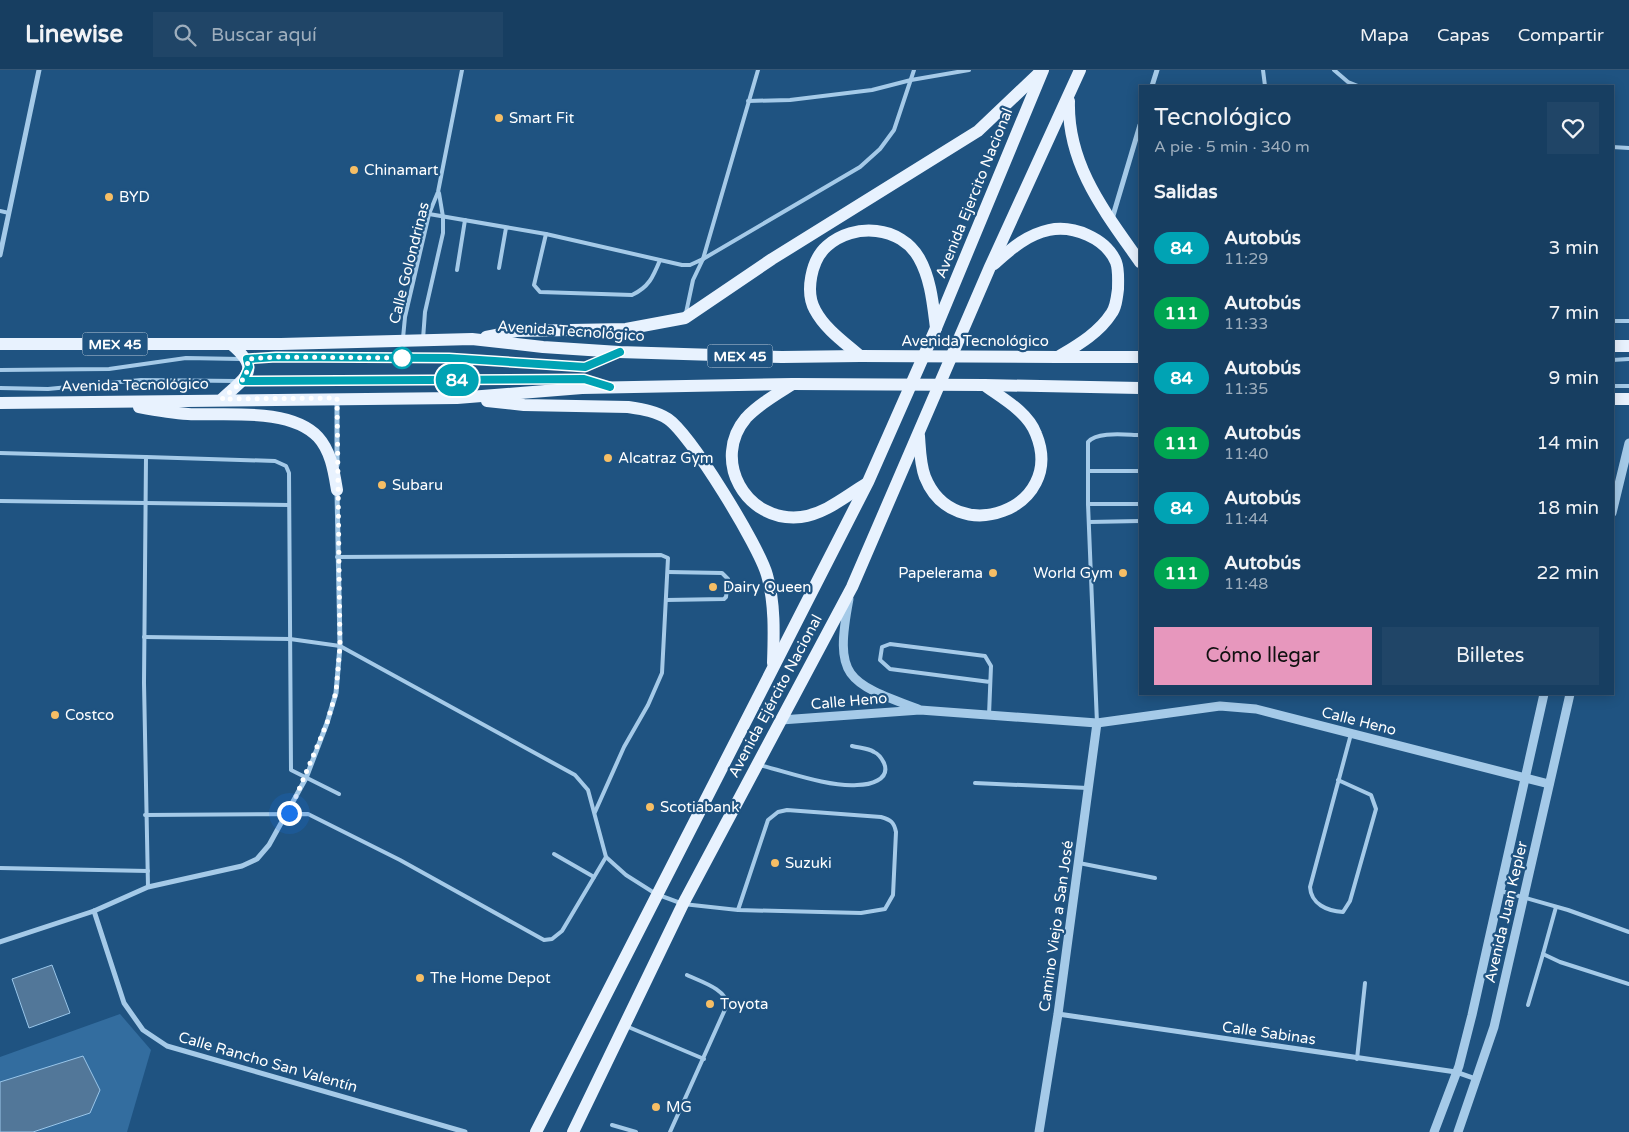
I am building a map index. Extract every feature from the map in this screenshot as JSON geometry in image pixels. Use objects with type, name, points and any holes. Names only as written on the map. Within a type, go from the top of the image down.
[{"type":"main road","points":[[472,339],[516,331],[626,329],[685,318],[772,259],[978,131],[1010,104],[1043,70]]},
{"type":"main road","name":"Avenida Ejercito Nacional","points":[[936,328],[1043,70]]},
{"type":"main road","points":[[990,267],[1080,70]]},
{"type":"main road","points":[[1069,94],[1068,119],[1077,162],[1088,185],[1139,261]]},
{"type":"main road","points":[[990,267],[1021,240],[1050,230],[1065,229],[1083,233],[1108,250],[1116,263],[1118,277],[1118,296],[1111,314],[1082,342],[1058,357]]},
{"type":"main road","points":[[860,356],[824,324],[814,309],[811,299],[812,277],[819,257],[827,246],[844,236],[862,232],[882,231],[908,243],[919,258],[925,271],[936,328]]},
{"type":"main road","name":"Avenida Ejército Nacional","points":[[573,1132],[683,904],[852,587],[990,267]]},
{"type":"main road","name":"Avenida Ejército Nacional","points":[[536,1132],[868,482],[936,328]]},
{"type":"main road","name":"Avenida Tecnológico","points":[[0,344],[231,344],[472,339],[543,347],[620,352],[782,357],[1139,357]]},
{"type":"main road","points":[[222,399],[243,381],[249,367],[247,359],[231,344]]},
{"type":"main road","points":[[1614,346],[1629,346]]},
{"type":"main road","points":[[793,384],[759,406],[746,418],[737,433],[733,463],[743,492],[751,502],[767,513],[788,517],[802,517],[817,513],[868,482]]},
{"type":"main road","name":"Avenida Tecnológico","points":[[0,403],[222,399],[457,398],[610,387],[793,384],[1139,388]]},
{"type":"main road","points":[[919,433],[924,476],[933,492],[946,506],[965,514],[985,515],[1000,513],[1015,506],[1029,494],[1038,480],[1041,467],[1041,450],[1036,433],[1028,421],[984,385]]},
{"type":"main road","points":[[457,398],[524,405],[628,407],[642,409],[668,419],[679,430],[712,476],[758,553],[767,575],[771,598],[774,635],[773,668]]},
{"type":"main road","points":[[1614,399],[1629,399]]},
{"type":"main road","points":[[106,402],[187,414],[282,418],[300,424],[317,436],[326,448],[333,466],[337,490]]},
{"type":"street","points":[[0,254],[39,70]]},
{"type":"street","points":[[1152,85],[1157,70]]},
{"type":"street","points":[[1112,221],[1139,128]]},
{"type":"street","points":[[0,942],[94,911],[148,887],[242,866],[257,859],[269,845],[289,813],[306,778],[327,723],[336,692],[340,646],[337,398]]},
{"type":"street","points":[[1614,505],[1629,443]]},
{"type":"street","name":"Calle Heno","points":[[852,587],[843,634],[843,656],[850,671],[860,685],[920,710]]},
{"type":"street","name":"Avenida Juan Kepler","points":[[1434,1132],[1456,1072],[1501,891],[1544,695]]},
{"type":"street","name":"Avenida Juan Kepler","points":[[1458,1132],[1494,1027],[1570,695]]},
{"type":"street","name":"Calle Heno","points":[[781,720],[920,710],[1097,723],[1197,708],[1237,706],[1256,709],[1549,784]]},
{"type":"street","name":"Camino Viejo a San José","points":[[1039,1132],[1058,1014],[1097,723]]},
{"type":"street","name":"Calle Rancho San Valentín","points":[[94,911],[124,1003],[143,1030],[167,1046],[465,1132]]},
{"type":"street","name":"Calle Sabinas","points":[[1058,1014],[1456,1072],[1476,1079]]},
{"type":"lane","points":[[438,192],[462,70]]},
{"type":"lane","points":[[685,318],[693,280],[703,259],[758,70]]},
{"type":"lane","points":[[429,214],[546,234],[682,265],[690,265],[860,167],[880,149],[894,130],[914,70]]},
{"type":"lane","points":[[748,101],[790,100],[872,90],[912,80],[970,70]]},
{"type":"lane","points":[[1263,70],[1265,85]]},
{"type":"lane","points":[[1334,70],[1348,82],[1356,85]]},
{"type":"lane","points":[[1614,147],[1629,148]]},
{"type":"lane","name":"Calle Golondrinas","points":[[402,341],[405,317],[429,214],[438,192]]},
{"type":"lane","name":"Calle Golondrinas","points":[[423,341],[425,312],[443,233],[444,217],[438,192]]},
{"type":"lane","points":[[0,211],[9,213]]},
{"type":"lane","points":[[458,270],[465,220]]},
{"type":"lane","points":[[500,268],[506,228]]},
{"type":"lane","points":[[546,234],[534,285],[540,292],[632,295],[644,289],[651,282],[660,260]]},
{"type":"lane","points":[[1614,321],[1629,321]]},
{"type":"lane","points":[[0,370],[109,369],[186,358],[247,359],[276,357],[449,358],[585,367],[620,352]]},
{"type":"lane","points":[[1614,360],[1629,359]]},
{"type":"lane","points":[[0,388],[48,389],[141,380],[584,379],[610,387]]},
{"type":"lane","points":[[1614,386],[1629,386]]},
{"type":"lane","points":[[1097,723],[1088,504],[1088,442],[1093,437],[1100,436],[1139,435]]},
{"type":"lane","points":[[0,453],[275,461],[286,466],[289,473],[290,770],[340,794]]},
{"type":"lane","points":[[146,457],[144,638],[145,815],[148,887]]},
{"type":"lane","points":[[1088,471],[1139,471]]},
{"type":"lane","points":[[0,501],[289,505]]},
{"type":"lane","points":[[1088,504],[1139,504]]},
{"type":"lane","points":[[1089,522],[1139,521]]},
{"type":"lane","points":[[338,557],[661,555],[668,558],[662,673],[648,705],[624,747],[595,812]]},
{"type":"lane","points":[[666,600],[724,599],[726,597],[728,579],[722,573],[668,572]]},
{"type":"lane","points":[[144,638],[290,639],[340,646],[575,775],[588,790],[606,857],[626,874],[656,894],[683,904],[738,910],[861,913],[885,909],[892,895],[896,832],[894,824],[890,819],[881,817],[787,810],[778,812],[768,820],[738,910]]},
{"type":"lane","points":[[989,715],[991,666],[986,656],[890,644],[882,647],[880,651],[880,660],[890,669],[990,682]]},
{"type":"lane","points":[[1338,780],[1371,795],[1376,809],[1350,901],[1343,912],[1316,903],[1310,896],[1310,887],[1350,734]]},
{"type":"lane","points":[[757,764],[835,783],[855,785],[878,781],[884,775],[886,767],[882,758],[875,752],[852,746]]},
{"type":"lane","points":[[975,783],[1088,788]]},
{"type":"lane","points":[[145,815],[308,814],[400,860],[544,940],[552,939],[562,931],[606,857]]},
{"type":"lane","points":[[554,854],[594,878]]},
{"type":"lane","points":[[1078,863],[1155,878]]},
{"type":"lane","points":[[0,868],[148,870]]},
{"type":"lane","points":[[1501,891],[1556,907],[1629,932]]},
{"type":"lane","points":[[1528,1006],[1556,907]]},
{"type":"lane","points":[[1544,954],[1560,962],[1629,984]]},
{"type":"lane","points":[[670,1132],[726,1009],[727,1001],[721,992],[687,975]]},
{"type":"lane","points":[[1357,1059],[1366,982]]},
{"type":"lane","points":[[625,1026],[704,1059]]},
{"type":"lane","points":[[612,1125],[636,1132]]},
{"type":"shaded area","points":[[52,965],[70,1013],[29,1028],[12,979]]},
{"type":"shaded area","points":[[120,1014],[151,1050],[127,1132],[0,1132],[0,1057]]},
{"type":"shaded area","points":[[83,1056],[100,1090],[90,1113],[33,1132],[0,1132],[0,1082]]},
{"type":"bus line","name":"84","points":[[610,387],[584,379],[243,381],[249,367],[247,359],[276,357],[449,358],[585,367],[620,352]]},
{"type":"place","name":"Smart Fit","points":[[499,118]]},
{"type":"place","name":"Chinamart","points":[[354,170]]},
{"type":"place","name":"BYD","points":[[109,197]]},
{"type":"place","name":"Alcatraz Gym","points":[[608,458]]},
{"type":"place","name":"Subaru","points":[[382,485]]},
{"type":"place","name":"Papelerama","points":[[993,573]]},
{"type":"place","name":"World Gym","points":[[1123,573]]},
{"type":"place","name":"Dairy Queen","points":[[713,587]]},
{"type":"place","name":"Costco","points":[[55,715]]},
{"type":"place","name":"Scotiabank","points":[[650,807]]},
{"type":"place","name":"Suzuki","points":[[775,863]]},
{"type":"place","name":"The Home Depot","points":[[420,978]]},
{"type":"place","name":"Toyota","points":[[710,1004]]},
{"type":"place","name":"MG","points":[[656,1107]]},
{"type":"route","points":[[289,813],[306,778],[327,723],[336,692],[340,646],[338,617],[337,398],[222,399],[243,381],[247,375],[249,367],[247,359],[276,357],[406,358],[402,358]]}]
